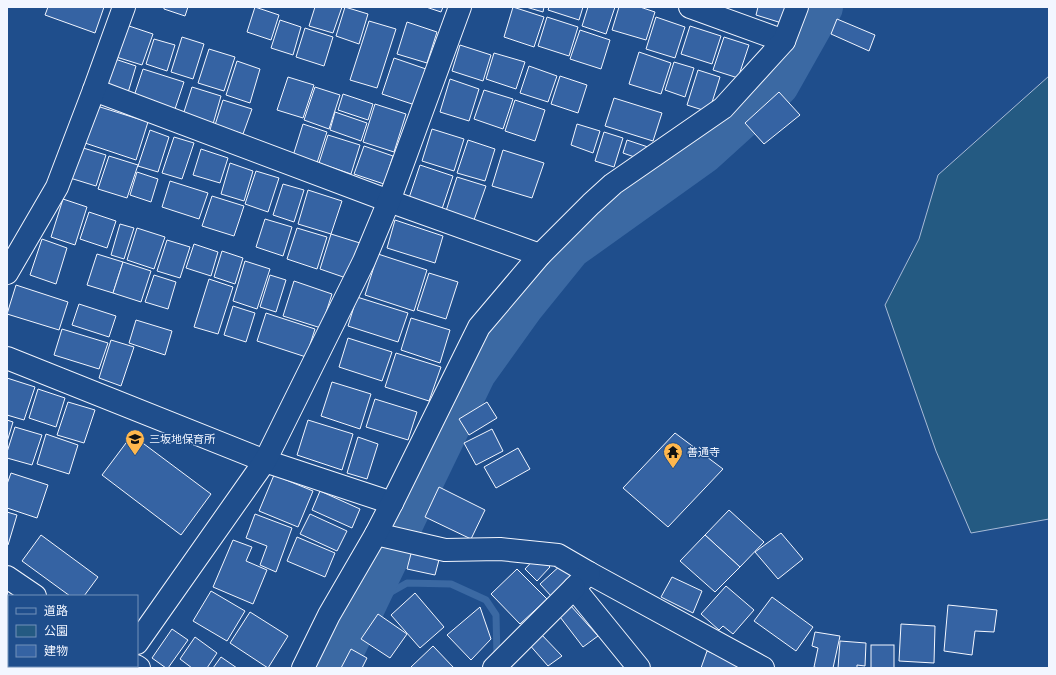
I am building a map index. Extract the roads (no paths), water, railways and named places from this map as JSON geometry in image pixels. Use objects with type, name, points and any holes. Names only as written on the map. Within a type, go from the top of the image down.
[{"type":"street","points":[[7,273],[57,187],[124,7]]},
{"type":"street","points":[[138,642],[265,461],[364,261],[389,201],[460,7]]},
{"type":"street","points":[[690,7],[784,41]]},
{"type":"street","points":[[303,668],[329,615],[376,534],[392,503],[479,327],[540,256],[591,204],[613,184],[723,108],[784,41],[796,7]]},
{"type":"street","points":[[94,90],[540,256]]},
{"type":"street","points":[[7,358],[265,461],[392,503]]},
{"type":"street","points":[[376,534],[445,550],[500,548],[558,555],[581,581],[639,668]]},
{"type":"street","points":[[7,577],[34,595]]},
{"type":"street","points":[[502,664],[581,581]]},
{"type":"street","points":[[581,581],[763,668]]},
{"type":"waterway","points":[[335,668],[475,373],[523,306],[570,248],[703,153],[778,85],[822,7]]},
{"type":"waterway","points":[[363,608],[407,583],[451,584],[486,600],[496,615],[497,658]]},
{"type":"place","name":"三坂地保育所","points":[[135,456]]},
{"type":"place","name":"善通寺","points":[[673,469]]}]
